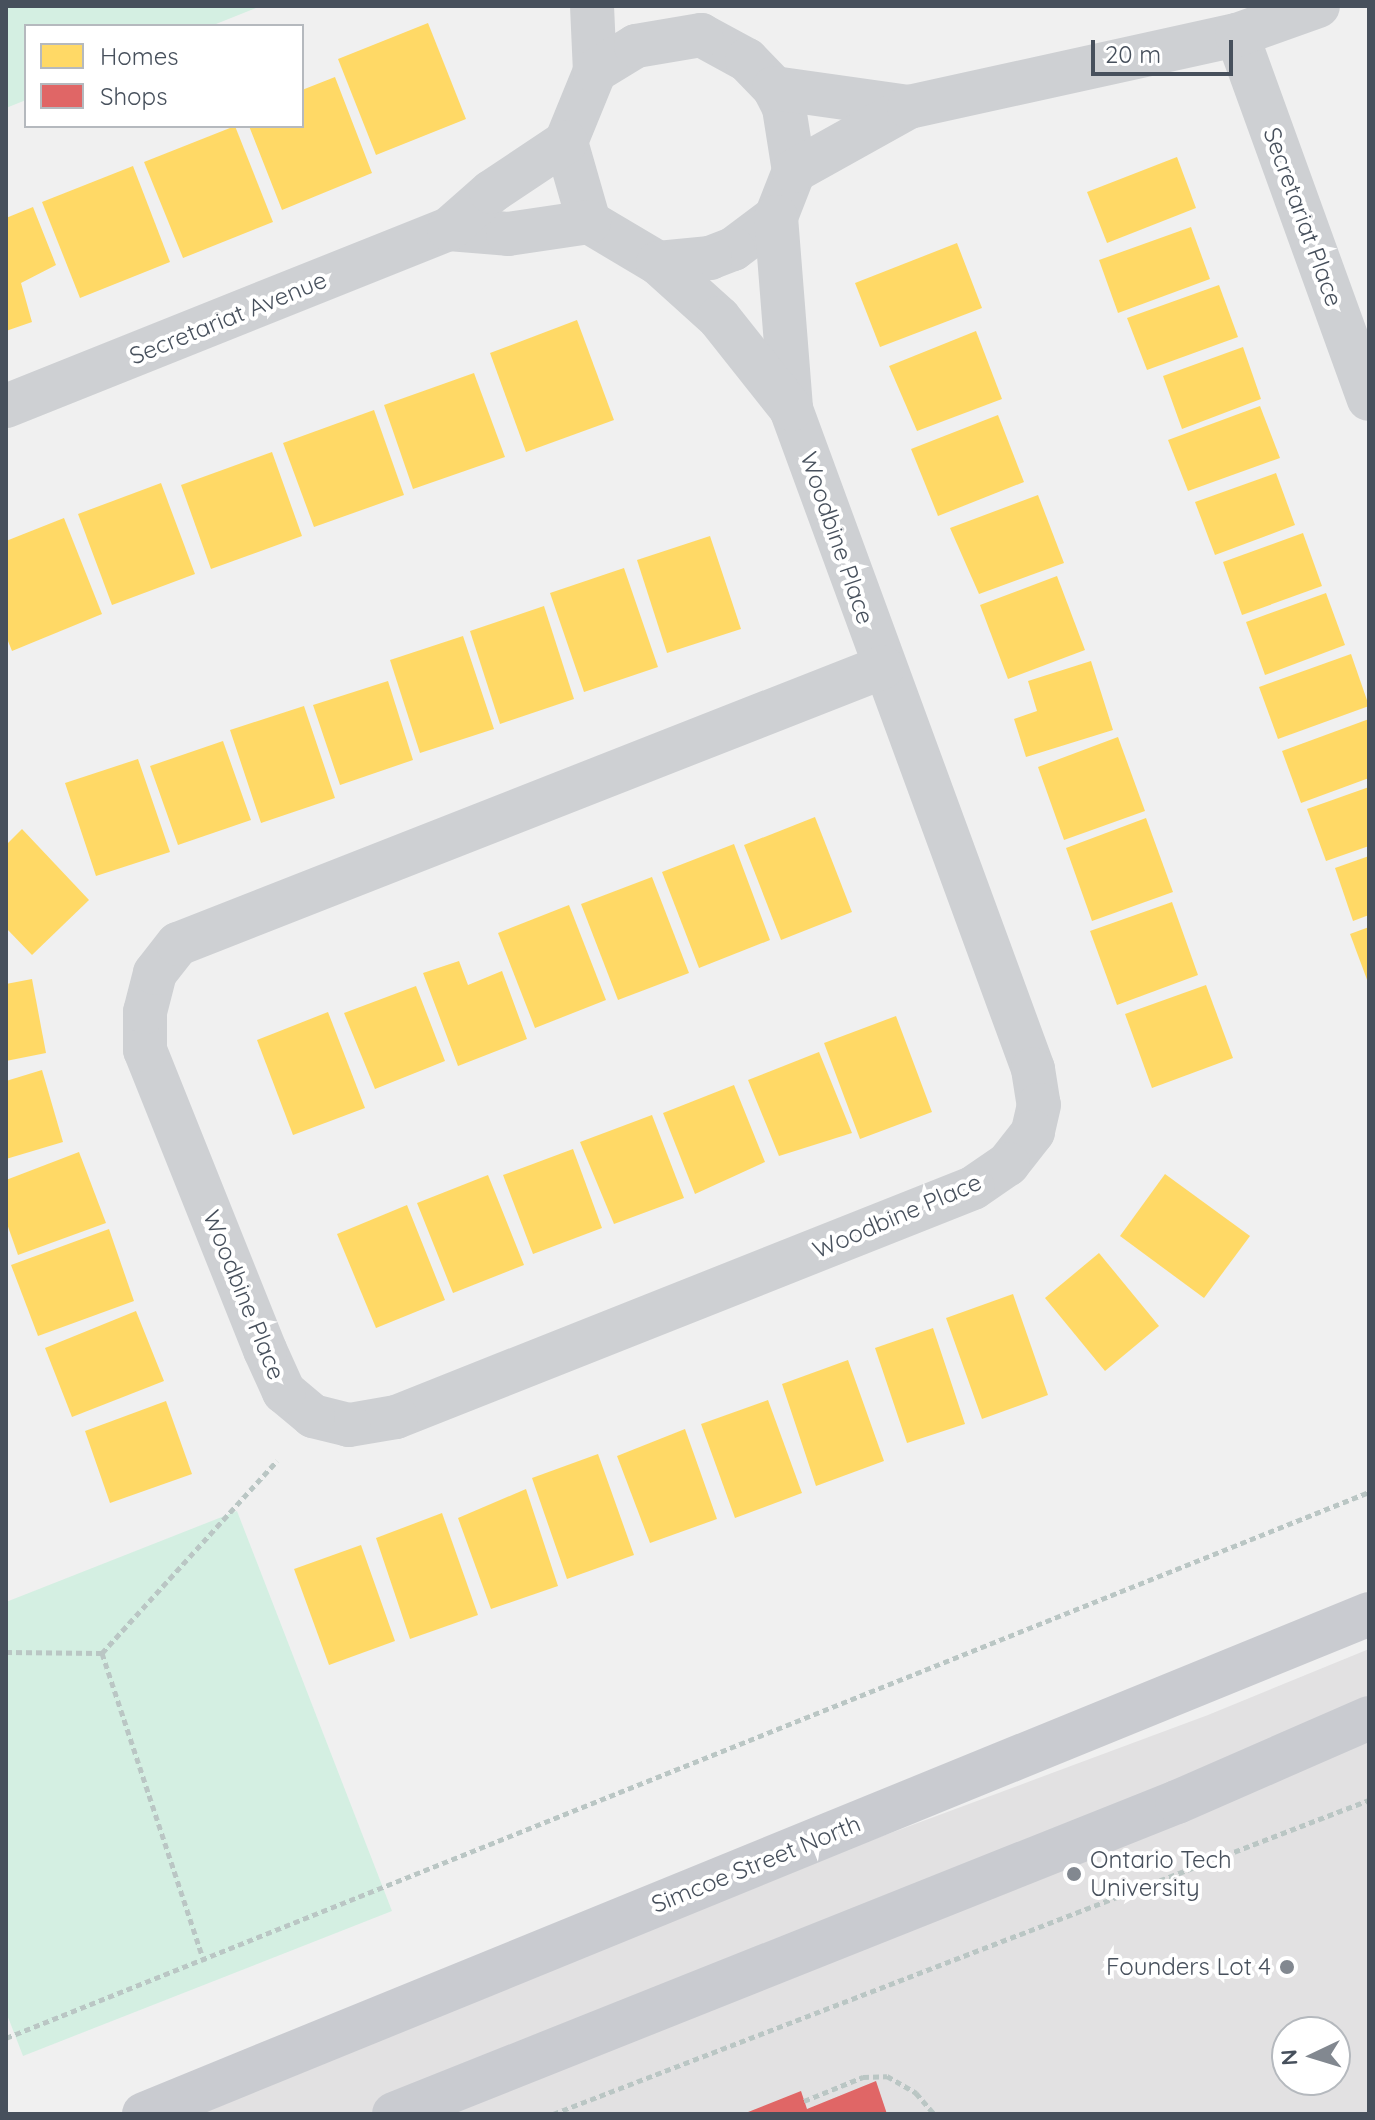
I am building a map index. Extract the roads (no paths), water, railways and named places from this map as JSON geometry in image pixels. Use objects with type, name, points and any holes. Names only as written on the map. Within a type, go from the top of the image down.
[{"type":"main road","name":"Simcoe Street North","points":[[144,2114],[1369,1614]]},
{"type":"main road","points":[[394,2114],[1177,1802],[1369,1718]]},
{"type":"street","points":[[592,6],[595,71],[566,142],[589,222],[658,263],[710,258],[733,249],[776,217],[794,171],[784,108],[774,88],[747,60],[691,20],[636,46],[595,71]]},
{"type":"street","points":[[794,171],[909,107],[1237,35],[1318,6]]},
{"type":"street","name":"Secretariat Place","points":[[1237,35],[1369,399]]},
{"type":"street","points":[[774,88],[909,107]]},
{"type":"street","name":"Secretariat Avenue","points":[[6,406],[449,229],[491,192],[566,142]]},
{"type":"street","name":"Woodbine Place","points":[[776,217],[791,409],[883,667],[1033,1069],[1039,1105],[1025,1143],[1008,1164],[973,1188],[396,1417],[349,1425],[313,1416],[284,1392],[271,1364],[145,1050],[145,1012],[155,973],[178,944],[883,667]]},
{"type":"street","name":"Secretariat Avenue","points":[[449,229],[508,234],[589,222]]},
{"type":"street","name":"Woodbine Place","points":[[658,263],[719,318],[791,409]]},
{"type":"place","name":"Ontario Tech University","points":[[1074,1874]]},
{"type":"place","name":"Founders Lot 4","points":[[1287,1967]]}]
